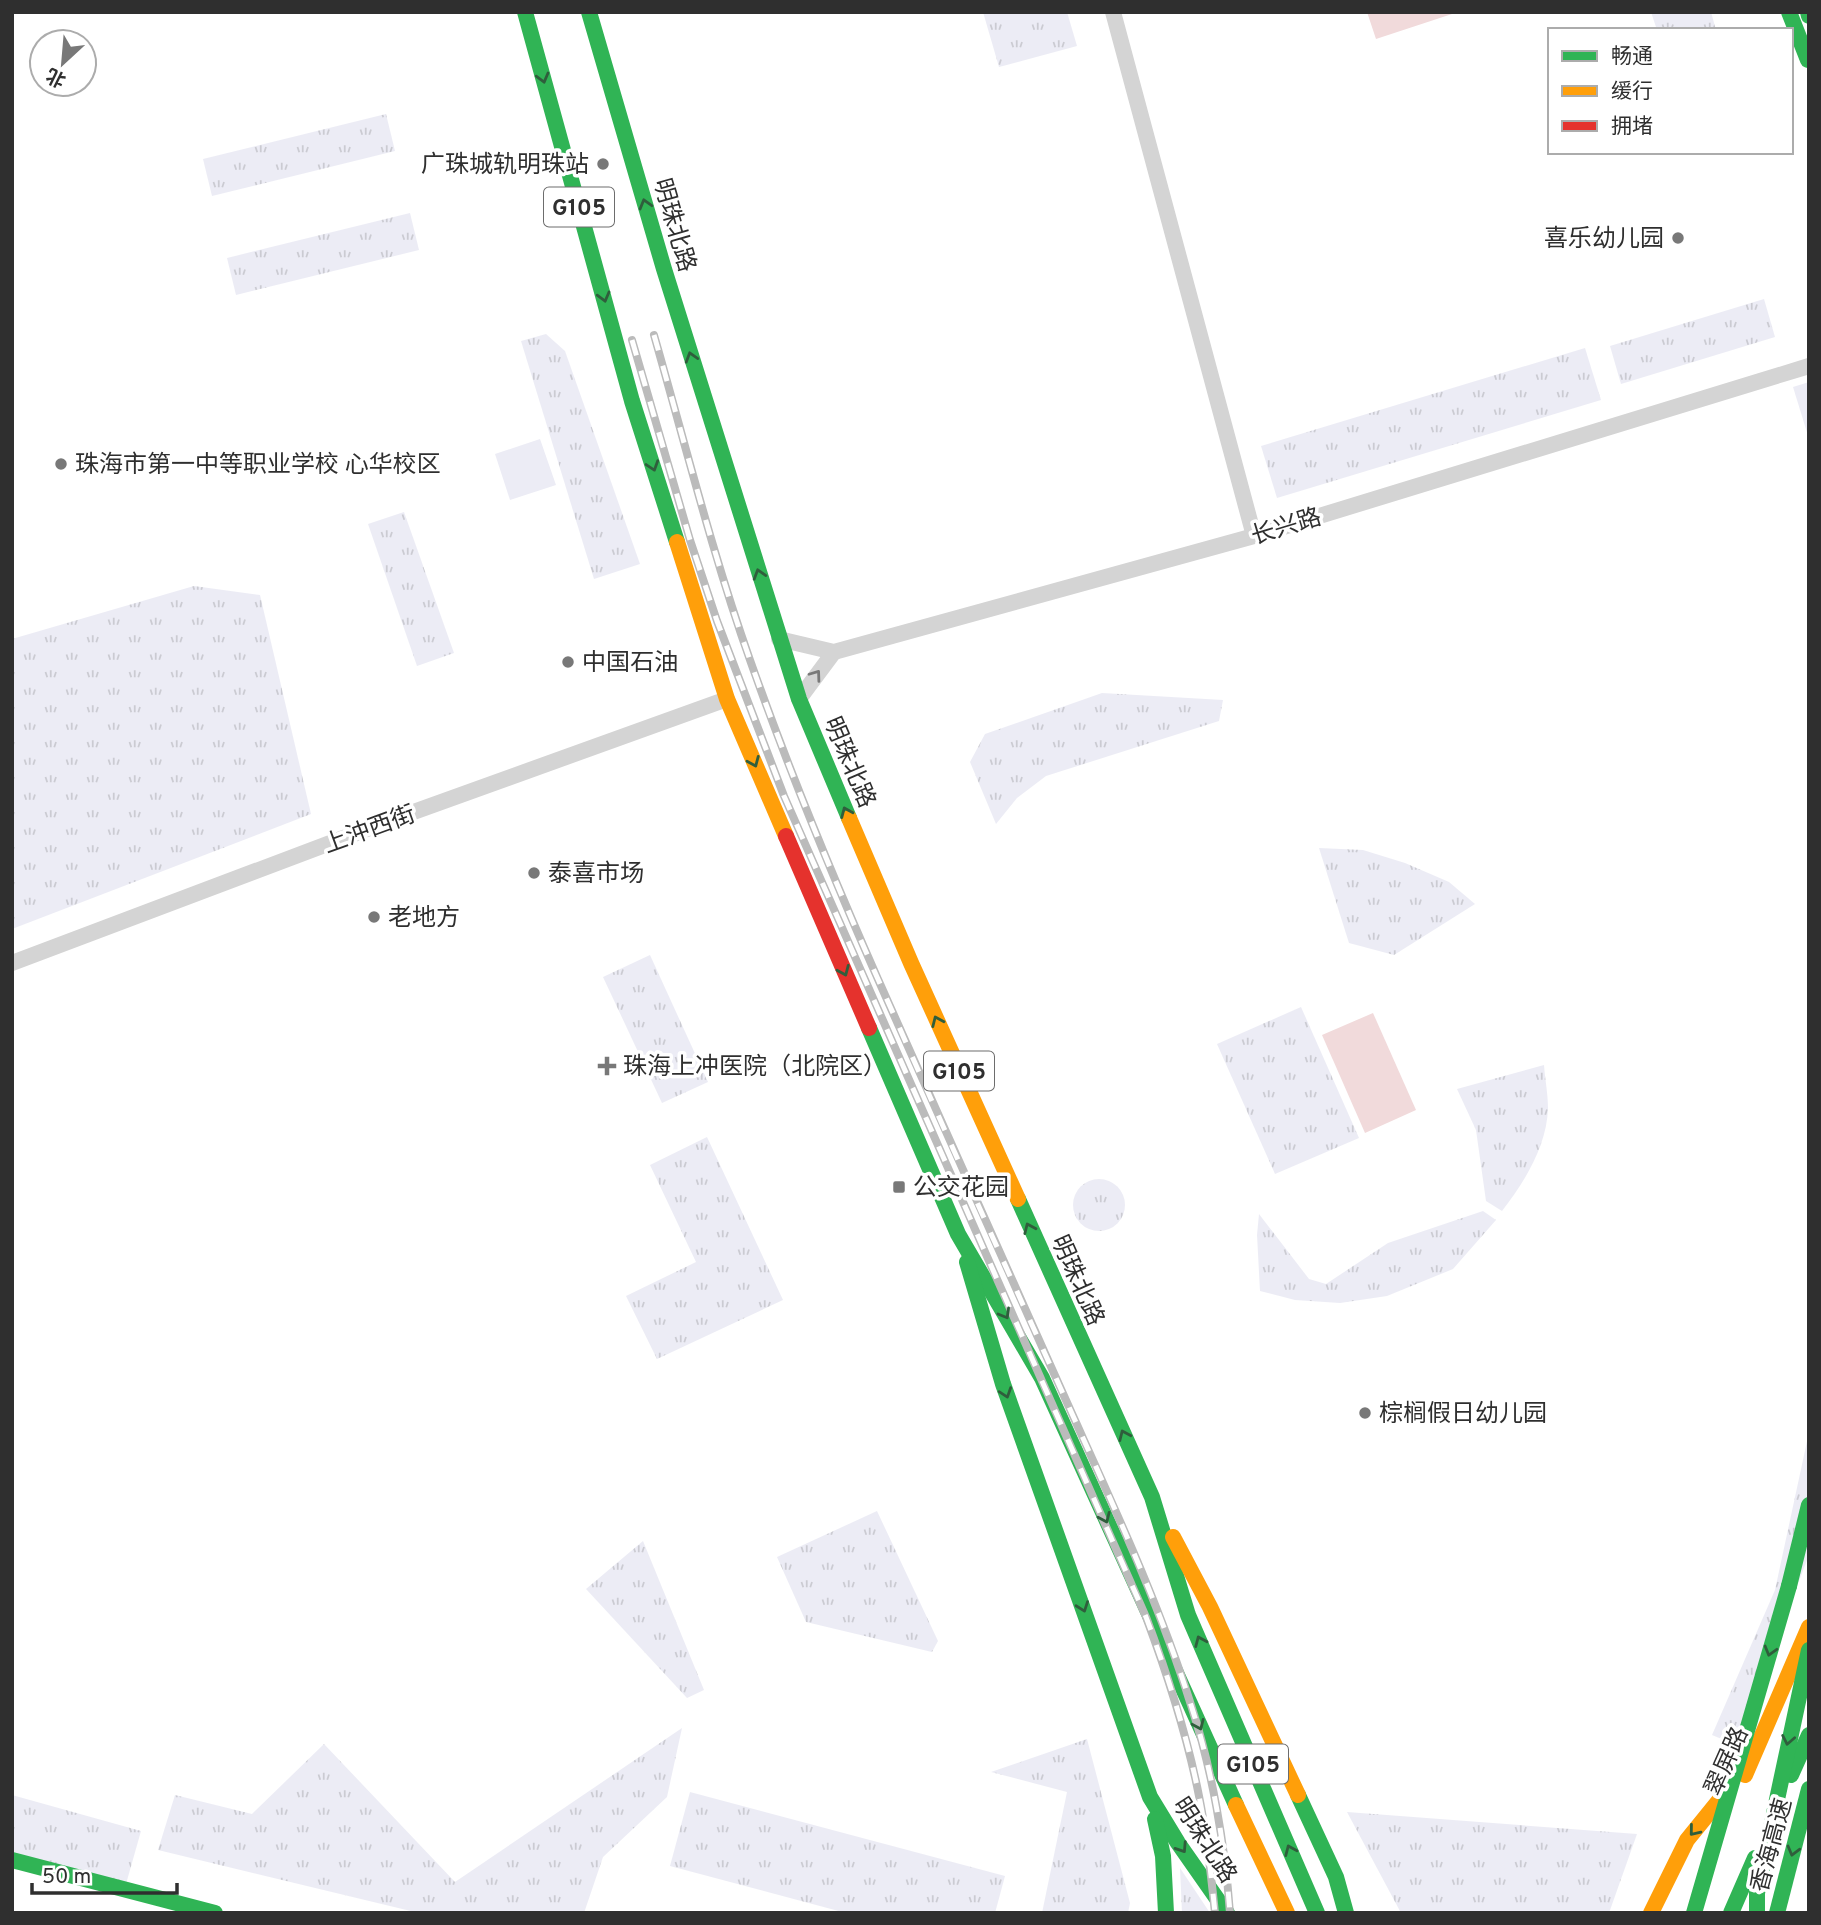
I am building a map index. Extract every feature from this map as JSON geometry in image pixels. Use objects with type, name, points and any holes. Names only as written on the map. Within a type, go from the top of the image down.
[{"type":"main road","name":"明珠北路","points":[[525,12],[632,401],[727,699],[958,1234],[1003,1384],[1150,1797],[1178,1843],[1227,1913]]},
{"type":"main road","name":"明珠北路","points":[[589,12],[668,282],[799,699],[911,962],[1152,1497],[1210,1607],[1336,1877],[1346,1913]]},
{"type":"main road","points":[[1789,12],[1809,61]]},
{"type":"main road","points":[[1797,12],[1809,61]]},
{"type":"main road","name":"明珠北路","points":[[958,1234],[1042,1378],[1242,1821],[1287,1913]]},
{"type":"main road","name":"明珠北路","points":[[1152,1497],[1188,1615],[1317,1913]]},
{"type":"main road","points":[[1694,1913],[1786,1599],[1809,1505]]},
{"type":"main road","name":"翠屏路","points":[[1684,1913],[1806,1645],[1809,1627]]},
{"type":"main road","points":[[1757,1913],[1758,1893],[1806,1645]]},
{"type":"main road","points":[[1731,1913],[1809,1735]]},
{"type":"main road","points":[[1651,1913],[1687,1840],[1753,1759]]},
{"type":"main road","name":"香海高速","points":[[1777,1913],[1809,1789]]},
{"type":"main road","points":[[1150,1797],[1163,1856],[1166,1913]]},
{"type":"main road","points":[[12,1860],[215,1913]]},
{"type":"main road","points":[[1336,1877],[1362,1913]]},
{"type":"street","points":[[1113,12],[1254,536]]},
{"type":"street","name":"长兴路","points":[[779,639],[834,652],[1254,536],[1809,366]]},
{"type":"street","points":[[799,699],[834,652]]},
{"type":"street","name":"上沖西街","points":[[12,963],[383,823],[727,699]]},
{"type":"green space","points":[[983,12],[1067,12],[1077,46],[999,67]]},
{"type":"green space","points":[[1651,12],[1711,12],[1715,28],[1656,28]]},
{"type":"green space","points":[[386,114],[395,151],[212,196],[203,159]]},
{"type":"green space","points":[[410,213],[419,250],[236,295],[227,258]]},
{"type":"green space","points":[[1764,299],[1775,337],[1621,384],[1610,346]]},
{"type":"green space","points":[[546,334],[565,351],[640,564],[594,579],[521,341]]},
{"type":"green space","points":[[1585,348],[1601,400],[1277,498],[1261,446]]},
{"type":"green space","points":[[1809,382],[1809,439],[1793,387]]},
{"type":"green space","points":[[540,439],[556,485],[510,500],[495,454]]},
{"type":"green space","points":[[404,512],[454,653],[417,666],[368,524]]},
{"type":"green space","points":[[194,586],[260,595],[311,814],[12,929],[12,639]]},
{"type":"green space","points":[[1102,693],[1223,700],[1219,721],[1046,776],[1017,798],[996,824],[970,762],[985,734]]},
{"type":"green space","points":[[1319,848],[1363,850],[1405,863],[1449,882],[1475,904],[1394,955],[1349,943]]},
{"type":"green space","points":[[650,955],[708,1082],[662,1103],[603,977]]},
{"type":"green space","points":[[1301,1007],[1359,1138],[1275,1174],[1217,1044]]},
{"type":"green space","points":[[1544,1065],[1548,1108],[1539,1150],[1526,1176],[1502,1211],[1486,1201],[1476,1130],[1457,1089]]},
{"type":"green space","points":[[707,1137],[783,1300],[657,1359],[626,1296],[696,1262],[650,1165]]},
{"type":"green space","points":[[1099,1179],[1109,1181],[1117,1187],[1123,1195],[1123,1215],[1117,1223],[1109,1229],[1099,1231],[1089,1229],[1081,1223],[1075,1215],[1073,1205],[1075,1195],[1081,1187],[1089,1181]]},
{"type":"green space","points":[[1483,1211],[1496,1220],[1453,1269],[1387,1296],[1340,1303],[1295,1300],[1260,1291],[1257,1235],[1259,1214],[1309,1279],[1326,1284],[1388,1243]]},
{"type":"green space","points":[[1809,1432],[1809,1555],[1736,1745],[1712,1735],[1775,1590]]},
{"type":"green space","points":[[877,1511],[938,1641],[932,1652],[806,1622],[777,1557]]},
{"type":"green space","points":[[643,1541],[704,1690],[687,1698],[586,1589]]},
{"type":"green space","points":[[682,1728],[667,1797],[603,1857],[584,1913],[419,1913],[158,1850],[175,1795],[252,1814],[324,1744],[455,1882]]},
{"type":"green space","points":[[1087,1739],[1130,1903],[1128,1913],[1042,1913],[1067,1792],[991,1772]]},
{"type":"green space","points":[[690,1792],[1005,1876],[995,1913],[846,1913],[670,1866]]},
{"type":"green space","points":[[12,1795],[141,1831],[126,1884],[12,1853]]},
{"type":"green space","points":[[1347,1812],[1637,1834],[1609,1913],[1401,1913]]},
{"type":"green space","points":[[1180,1868],[1210,1913],[1182,1913]]},
{"type":"shaded area","points":[[1367,12],[1452,12],[1452,14],[1376,39]]},
{"type":"shaded area","points":[[1373,1013],[1416,1110],[1365,1133],[1322,1035]]},
{"type":"railway","points":[[654,335],[723,579],[766,705],[800,793],[836,882],[1118,1517],[1165,1629],[1191,1705],[1211,1781],[1225,1861],[1230,1913]]},
{"type":"railway","points":[[632,340],[690,540],[717,621],[784,796],[1146,1617],[1189,1751],[1207,1840],[1215,1913]]},
{"type":"traffic: fast","points":[[525,12],[632,401],[677,542]]},
{"type":"traffic: fast","points":[[589,12],[664,269],[799,699],[849,818]]},
{"type":"traffic: fast","points":[[1789,12],[1808,60]]},
{"type":"traffic: fast","points":[[1808,12],[1809,16]]},
{"type":"traffic: fast","points":[[869,1028],[958,1234],[1042,1378],[1236,1805]]},
{"type":"traffic: fast","points":[[1018,1199],[1152,1497],[1188,1615],[1317,1913]]},
{"type":"traffic: fast","points":[[967,1262],[1003,1384],[1150,1797],[1178,1843],[1227,1913]]},
{"type":"traffic: fast","points":[[1789,1586],[1809,1505]]},
{"type":"traffic: fast","points":[[1694,1913],[1789,1586]]},
{"type":"traffic: fast","points":[[1757,1913],[1757,1893],[1809,1650]]},
{"type":"traffic: fast","points":[[1791,1775],[1809,1735]]},
{"type":"traffic: fast","points":[[1777,1913],[1809,1789]]},
{"type":"traffic: fast","points":[[1298,1795],[1336,1877],[1346,1913]]},
{"type":"traffic: fast","points":[[1155,1819],[1163,1856],[1166,1913]]},
{"type":"traffic: fast","points":[[1731,1913],[1755,1858]]},
{"type":"traffic: fast","points":[[12,1860],[215,1913]]},
{"type":"traffic: slow","points":[[677,542],[727,699],[786,836]]},
{"type":"traffic: slow","points":[[849,818],[911,963],[1018,1199]]},
{"type":"traffic: slow","points":[[1173,1537],[1210,1607],[1298,1795]]},
{"type":"traffic: slow","points":[[1745,1775],[1809,1627]]},
{"type":"traffic: slow","points":[[1651,1913],[1687,1840],[1730,1787]]},
{"type":"traffic: slow","points":[[1236,1805],[1287,1913]]},
{"type":"traffic: jam","points":[[786,836],[869,1028]]},
{"type":"place","name":"广珠城轨明珠站","points":[[603,164]]},
{"type":"place","name":"喜乐幼儿园","points":[[1678,238]]},
{"type":"place","name":"珠海市第一中等职业学校 心华校区","points":[[61,464]]},
{"type":"place","name":"中国石油","points":[[568,662]]},
{"type":"place","name":"泰喜市场","points":[[534,873]]},
{"type":"place","name":"老地方","points":[[374,917]]},
{"type":"place","name":"珠海上冲医院（北院区）","points":[[607,1066]]},
{"type":"place","name":"公交花园","points":[[899,1187]]},
{"type":"place","name":"棕榈假日幼儿园","points":[[1365,1413]]}]
